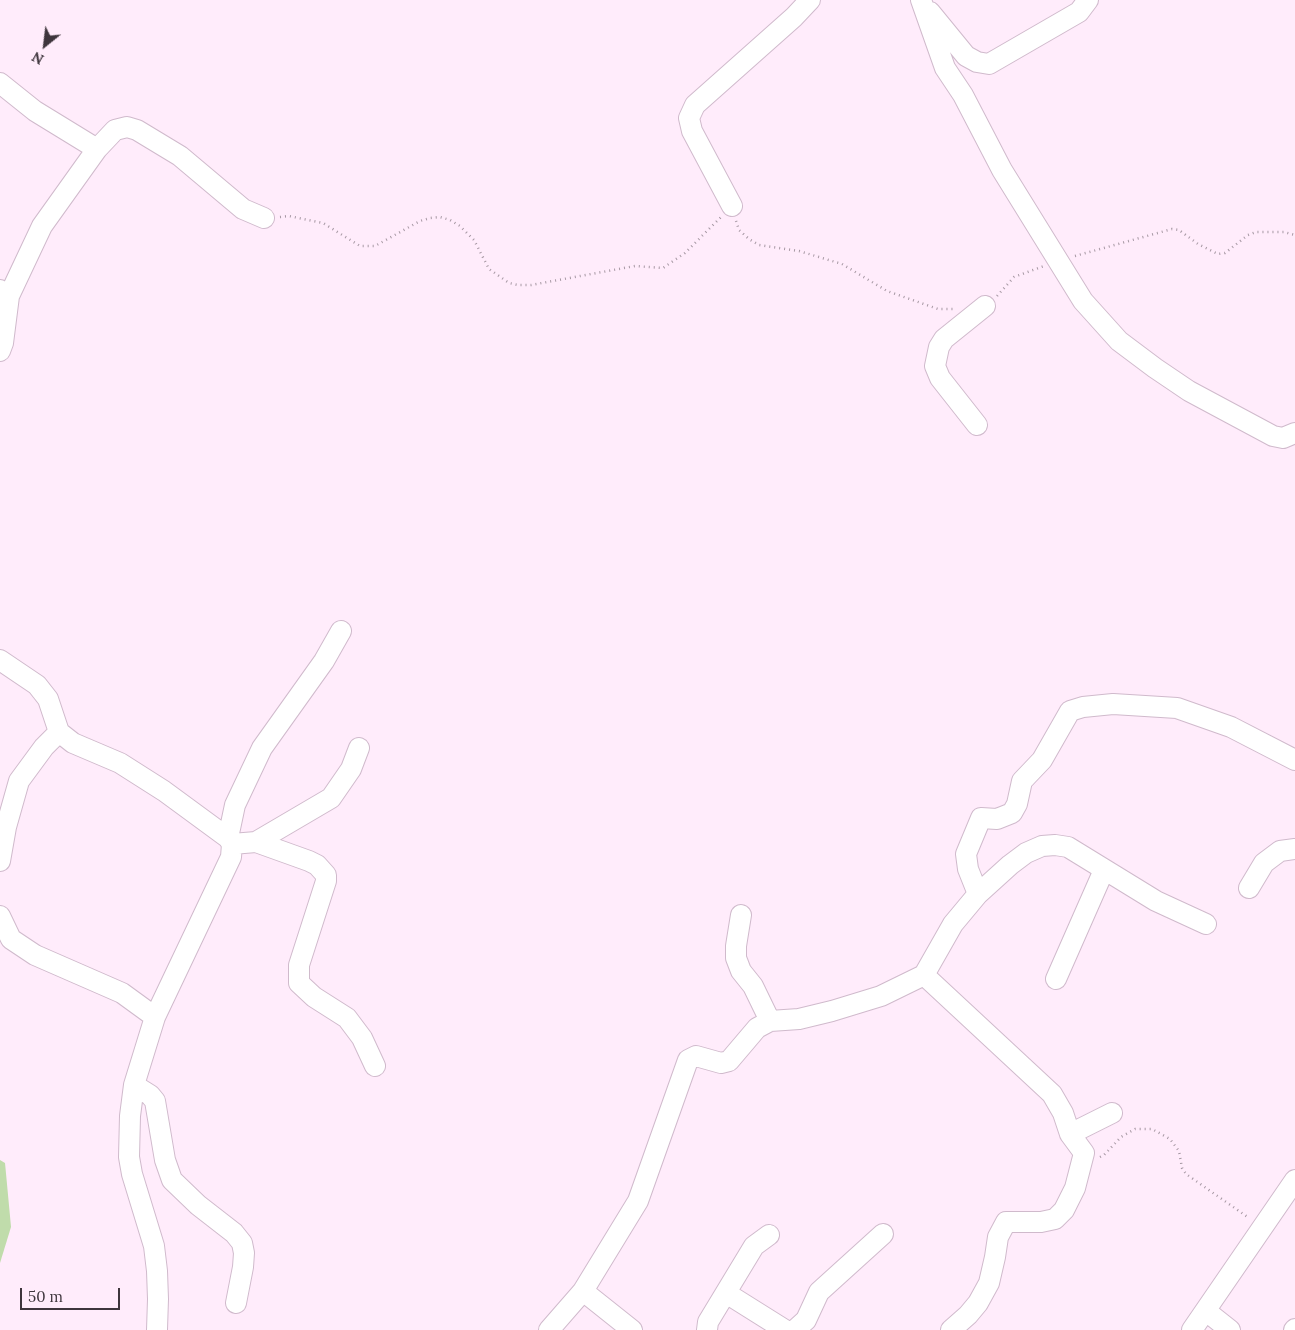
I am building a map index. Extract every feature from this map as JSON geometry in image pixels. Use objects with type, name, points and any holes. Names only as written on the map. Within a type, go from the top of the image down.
[{"type":"street","points":[[732,206],[692,132],[689,118],[695,105],[794,17],[810,0]]},
{"type":"street","points":[[921,0],[966,56],[977,62],[989,64],[1079,12],[1088,0]]},
{"type":"street","points":[[921,0],[945,68],[963,95],[1002,170],[1084,302],[1095,315],[1119,341],[1189,391],[1274,436],[1283,438],[1295,433]]},
{"type":"street","points":[[0,83],[35,111],[97,149]]},
{"type":"street","points":[[0,351],[3,343],[4,293],[42,226],[97,149],[114,130],[127,127],[136,130],[180,156],[243,209],[264,218]]},
{"type":"street","points":[[977,425],[940,378],[934,366],[939,347],[944,338],[985,306]]},
{"type":"street","points":[[157,1330],[157,1271],[154,1246],[132,1174],[129,1157],[130,1116],[134,1086],[155,1017],[231,857],[230,841],[235,805],[262,748],[324,661],[341,631]]},
{"type":"street","points":[[0,660],[37,685],[48,699],[59,732],[74,743],[120,763],[164,791],[230,841],[256,842],[317,865],[326,875],[326,881],[299,965],[299,983],[314,997],[347,1018],[362,1038],[375,1066]]},
{"type":"street","points":[[978,894],[968,869],[966,854],[980,818],[997,819],[1012,812],[1017,804],[1022,781],[1042,760],[1070,711],[1083,707],[1113,704],[1177,708],[1230,727],[1295,760]]},
{"type":"street","points":[[0,861],[6,827],[19,781],[44,747],[59,732]]},
{"type":"street","points":[[256,842],[332,798],[351,769],[359,748]]},
{"type":"street","points":[[1295,833],[1295,844]]},
{"type":"street","points":[[549,1330],[583,1291],[638,1201],[688,1060],[696,1056],[721,1063],[729,1061],[758,1028],[770,1021],[800,1019],[832,1011],[881,996],[924,975],[953,924],[978,894],[1026,853],[1042,846],[1055,845],[1068,848],[1156,901],[1206,924]]},
{"type":"street","points":[[1249,888],[1264,863],[1280,851],[1295,848]]},
{"type":"street","points":[[1056,979],[1104,870]]},
{"type":"street","points":[[741,915],[736,958],[741,971],[753,986],[770,1021]]},
{"type":"street","points":[[0,916],[5,934],[35,956],[122,993],[155,1017]]},
{"type":"street","points":[[924,975],[1052,1094],[1063,1113],[1070,1134],[1084,1153],[1075,1188],[1064,1210],[1055,1219],[1041,1222],[1006,1222],[998,1237],[989,1283],[978,1303],[951,1330]]},
{"type":"street","points":[[134,1086],[150,1095],[155,1101],[165,1160],[172,1180],[198,1205],[234,1233],[242,1243],[244,1253],[243,1267],[236,1303]]},
{"type":"street","points":[[1070,1134],[1112,1112]]},
{"type":"street","points":[[1192,1330],[1295,1180]]},
{"type":"street","points":[[795,1330],[806,1320],[819,1292],[883,1234]]},
{"type":"street","points":[[707,1330],[708,1322],[754,1246],[769,1235]]},
{"type":"street","points":[[583,1291],[632,1330]]},
{"type":"street","points":[[726,1293],[785,1330]]},
{"type":"street","points":[[1206,1310],[1230,1330]]},
{"type":"path","points":[[264,218],[289,216],[323,223],[360,246],[375,246],[420,221],[440,217],[460,226],[474,240],[489,269],[509,282],[518,285],[531,285],[635,266],[663,268],[685,253],[732,206],[739,230],[748,239],[759,245],[799,251],[842,264],[887,291],[938,308],[970,309],[985,306],[1014,277],[1058,261],[1172,229],[1179,230],[1198,244],[1218,254],[1225,253],[1248,235],[1256,232],[1284,232],[1295,235]]},
{"type":"path","points":[[1084,1153],[1097,1158],[1104,1155],[1121,1137],[1134,1129],[1152,1128],[1170,1139],[1179,1151],[1182,1168],[1186,1174],[1263,1227]]},
{"type":"green space","points":[[0,1160],[5,1163],[11,1227],[0,1263]]}]
